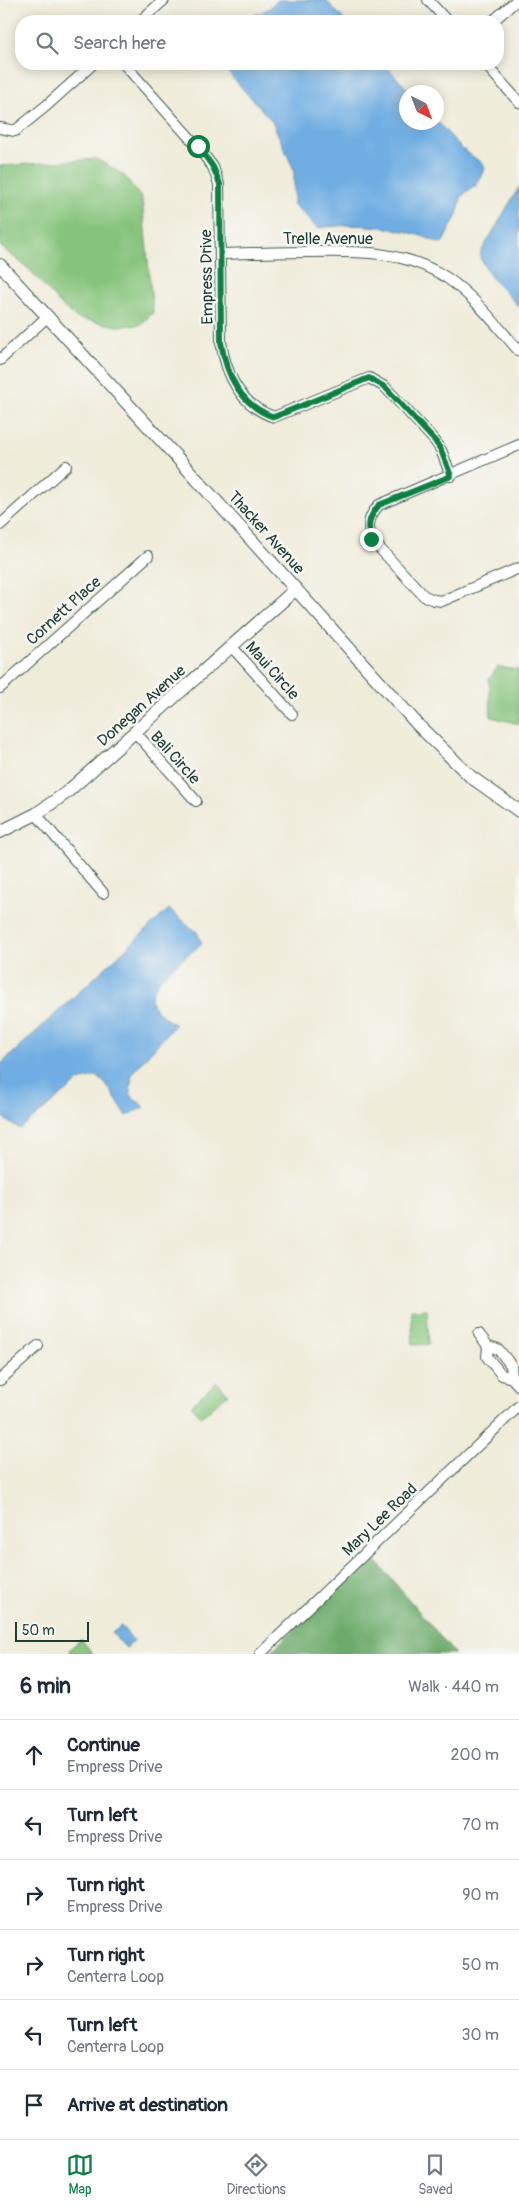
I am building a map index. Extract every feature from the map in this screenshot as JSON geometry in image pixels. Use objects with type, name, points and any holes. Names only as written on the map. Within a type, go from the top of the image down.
[{"type":"street","points":[[147,15],[164,0]]},
{"type":"street","points":[[428,0],[442,15]]},
{"type":"street","points":[[499,15],[511,2]]},
{"type":"street","points":[[0,128],[15,131],[86,70]]},
{"type":"street","name":"Empress Drive","points":[[129,70],[198,146],[213,167],[220,184],[221,342],[224,362],[229,374],[250,405],[259,412],[274,417],[369,378],[385,387],[435,441],[441,450],[451,476]]},
{"type":"street","points":[[491,70],[519,102]]},
{"type":"street","name":"Trelle Avenue","points":[[221,254],[355,251],[387,254],[416,261],[448,278],[475,302],[519,351]]},
{"type":"street","name":"Thacker Avenue","points":[[0,265],[420,726],[464,771],[495,795],[519,810]]},
{"type":"street","points":[[0,360],[47,317]]},
{"type":"street","points":[[519,445],[451,476],[379,505],[371,515],[368,527],[371,539],[424,596],[434,600],[442,600],[519,568]]},
{"type":"street","points":[[0,525],[66,466]]},
{"type":"street","name":"Cornett Place","points":[[0,688],[148,556]]},
{"type":"street","name":"Donegan Avenue","points":[[0,832],[36,814],[66,793],[296,589]]},
{"type":"street","name":"Maui Circle","points":[[231,646],[292,714]]},
{"type":"street","name":"Bali Circle","points":[[135,732],[196,801]]},
{"type":"street","points":[[36,814],[103,893]]},
{"type":"street","points":[[479,1334],[488,1346],[487,1357],[502,1375],[516,1382]]},
{"type":"street","points":[[0,1380],[38,1346]]},
{"type":"street","name":"Mary Lee Road","points":[[260,1654],[519,1406]]},
{"type":"green space","points":[[97,159],[124,175],[142,199],[153,313],[140,325],[117,326],[77,318],[61,305],[29,269],[0,246],[0,166]]},
{"type":"green space","points":[[498,667],[519,670],[519,724],[491,717],[489,679]]},
{"type":"green space","points":[[427,1309],[429,1344],[413,1345],[411,1310]]},
{"type":"green space","points":[[217,1382],[228,1394],[201,1417],[191,1405]]},
{"type":"green space","points":[[371,1557],[455,1654],[268,1654]]},
{"type":"green space","points":[[81,1639],[93,1654],[72,1654],[69,1650]]},
{"type":"water","points":[[278,0],[326,0],[340,15],[255,15],[268,9]]},
{"type":"water","points":[[225,70],[390,70],[404,85],[399,85],[399,130],[444,129],[461,148],[483,164],[485,168],[476,186],[466,192],[461,198],[457,215],[443,242],[439,243],[395,229],[379,227],[348,225],[317,228],[294,205],[294,170],[272,121]]},
{"type":"water","points":[[519,187],[519,307],[491,277],[480,258],[481,252]]},
{"type":"water","points":[[169,909],[197,932],[202,944],[169,970],[151,996],[154,1007],[162,1016],[175,1025],[132,1073],[130,1094],[144,1107],[127,1116],[110,1090],[97,1076],[79,1081],[20,1129],[8,1122],[0,1114],[0,1065]]},
{"type":"water","points":[[121,1626],[134,1641],[126,1648],[112,1633]]},
{"type":"route","points":[[198,146],[213,167],[220,184],[221,342],[224,362],[229,374],[250,405],[259,412],[274,417],[369,378],[385,387],[441,450],[451,476],[379,505],[371,515],[368,527],[371,539]]}]
